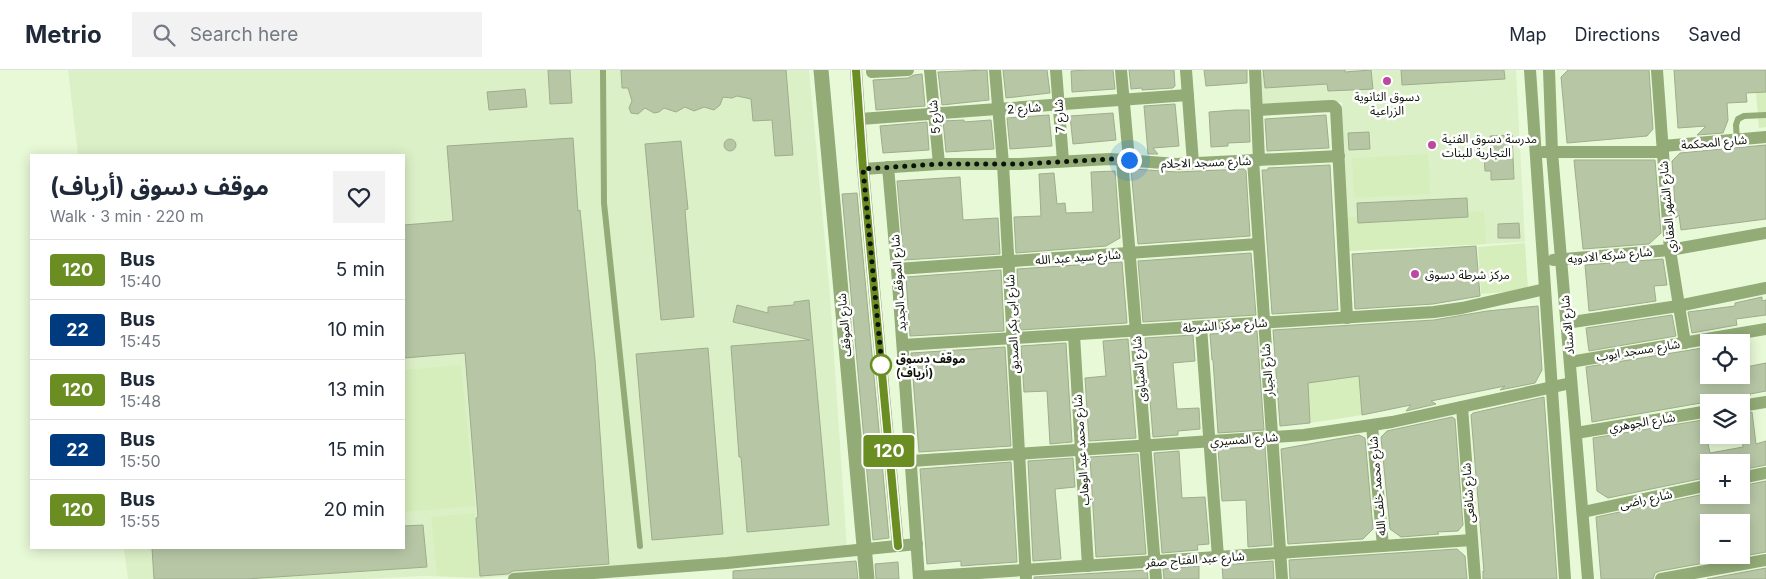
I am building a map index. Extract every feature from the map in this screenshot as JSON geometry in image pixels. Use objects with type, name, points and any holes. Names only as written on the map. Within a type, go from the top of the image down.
[{"type":"street","name":"شارع الموقف","points":[[821,70],[867,579]]},
{"type":"street","points":[[856,70],[863,169],[898,546]]},
{"type":"street","points":[[872,72],[908,70]]},
{"type":"street","name":"شارع 5","points":[[930,70],[939,164]]},
{"type":"street","name":"شارع ابى بكر الصديق","points":[[995,70],[1013,338],[1026,574]]},
{"type":"street","name":"شارع 7","points":[[1056,70],[1063,161]]},
{"type":"street","name":"شارع المنياوى","points":[[1121,70],[1124,100],[1130,253],[1156,579]]},
{"type":"street","points":[[1186,70],[1193,163]]},
{"type":"street","name":"شارع الجيار","points":[[1255,70],[1258,244],[1282,579]]},
{"type":"street","name":"شارع الاستاد","points":[[1530,70],[1565,579]]},
{"type":"street","name":"شارع الاستاد","points":[[1549,70],[1552,152],[1588,579]]},
{"type":"street","name":"شارع الشهر العقاري","points":[[1657,70],[1670,250],[1685,343]]},
{"type":"street","name":"شارع 2","points":[[860,119],[1188,96]]},
{"type":"street","points":[[1257,110],[1333,106],[1336,109],[1347,318]]},
{"type":"street","name":"شارع المحكمة","points":[[1535,151],[1663,149],[1766,137]]},
{"type":"street","name":"شارع مسجد الاحلام","points":[[863,169],[939,164],[1002,164],[1063,161],[1126,160],[1161,164],[1339,156]]},
{"type":"street","name":"شارع الموقف الجديد","points":[[888,167],[903,345],[919,578]]},
{"type":"street","name":"شارع شركه الادويه","points":[[1543,261],[1670,250],[1766,233]]},
{"type":"street","name":"شارع سيد عبد الله","points":[[897,269],[1258,244]]},
{"type":"street","points":[[1566,323],[1678,306],[1766,288]]},
{"type":"street","name":"شارع مركز الشرطة","points":[[903,345],[1448,311],[1545,289]]},
{"type":"street","points":[[1201,327],[1218,557]]},
{"type":"street","name":"شارع مسجد ايوب","points":[[1570,362],[1766,329]]},
{"type":"street","name":"شارع محمد عبد الوهاب","points":[[1074,334],[1088,566]]},
{"type":"street","name":"شارع المسيري","points":[[911,461],[1304,435],[1372,426],[1572,383]]},
{"type":"street","points":[[1750,405],[1766,402]]},
{"type":"street","name":"شارع شافعى","points":[[1462,407],[1475,579]]},
{"type":"street","name":"شارع الجوهري","points":[[1576,433],[1700,412]]},
{"type":"street","name":"شارع محمد خلف الله","points":[[1372,426],[1383,546]]},
{"type":"street","points":[[1750,476],[1766,473]]},
{"type":"street","name":"شارع راضى","points":[[1582,512],[1700,487]]},
{"type":"street","name":"شارع عبد الفتاح صقر","points":[[919,578],[1026,574],[1088,566],[1472,540]]},
{"type":"street","points":[[514,579],[727,563],[917,544]]},
{"type":"street","points":[[1661,579],[1677,578],[1766,560]]},
{"type":"street","points":[[1734,566],[1736,579]]},
{"type":"lane","points":[[603,70],[604,203],[640,546]]},
{"type":"lane","points":[[1737,140],[1736,125],[1738,119],[1744,116],[1766,115]]},
{"type":"shaded area","points":[[68,70],[809,70],[830,295],[847,549],[484,578],[423,576],[365,579],[128,579],[124,549],[405,549],[405,154],[78,154]]},
{"type":"shaded area","name":"مدرسة دسوق الفنية التجارية للبنات","points":[[1256,70],[1516,70],[1525,242],[1348,251],[1342,102],[1258,106]]},
{"type":"shaded area","points":[[1756,92],[1766,92],[1766,127],[1759,128]]},
{"type":"shaded area","points":[[1428,154],[1430,194],[1354,198],[1352,158]]},
{"type":"shaded area","points":[[1484,211],[1486,244],[1348,251],[1346,217]]},
{"type":"shaded area","points":[[1525,243],[1528,290],[1481,294],[1478,247]]},
{"type":"shaded area","points":[[461,365],[475,506],[405,512],[405,370]]},
{"type":"shaded area","points":[[1359,376],[1362,415],[1310,423],[1308,383]]},
{"type":"shaded area","points":[[475,513],[484,578],[437,576],[431,517]]},
{"type":"building","points":[[548,70],[570,70],[572,103],[550,104]]},
{"type":"building","points":[[621,70],[786,70],[793,155],[775,156],[772,120],[753,121],[751,99],[737,96],[732,98],[723,97],[720,105],[714,110],[704,107],[694,111],[685,107],[676,112],[664,108],[654,113],[645,108],[638,114],[631,113],[629,108],[632,101],[628,88],[622,88]]},
{"type":"building","points":[[987,70],[989,100],[942,105],[938,72]]},
{"type":"building","points":[[1003,70],[1047,70],[1050,93],[1006,98]]},
{"type":"building","points":[[1113,70],[1115,89],[1072,92],[1071,71]]},
{"type":"building","points":[[1129,70],[1174,70],[1175,86],[1173,88],[1131,89]]},
{"type":"building","points":[[1204,70],[1247,70],[1247,83],[1206,86]]},
{"type":"building","points":[[1263,70],[1345,70],[1345,72],[1371,70],[1373,89],[1328,91],[1327,84],[1265,88]]},
{"type":"building","points":[[1401,70],[1504,70],[1505,79],[1402,85]]},
{"type":"building","points":[[1568,70],[1649,70],[1653,129],[1647,136],[1567,143],[1561,77]]},
{"type":"building","points":[[1674,70],[1766,70],[1766,92],[1746,93],[1747,102],[1727,103],[1728,120],[1723,133],[1697,135],[1706,126],[1678,128]]},
{"type":"building","points":[[922,74],[925,106],[876,110],[873,80],[908,78]]},
{"type":"building","points":[[525,89],[527,107],[489,110],[487,92]]},
{"type":"building","points":[[1175,104],[1179,146],[1153,148],[1158,154],[1148,154],[1144,106]]},
{"type":"building","points":[[1249,110],[1250,142],[1228,143],[1228,146],[1211,147],[1209,112]]},
{"type":"building","points":[[1113,113],[1116,140],[1073,144],[1070,116]]},
{"type":"building","points":[[1049,115],[1052,146],[1010,149],[1007,118]]},
{"type":"building","points":[[1326,115],[1329,148],[1267,151],[1265,119]]},
{"type":"building","points":[[964,120],[964,122],[991,120],[994,149],[946,152],[943,121]]},
{"type":"building","points":[[927,122],[929,150],[883,153],[880,126]]},
{"type":"building","points":[[1369,132],[1370,149],[1349,150],[1348,133]]},
{"type":"building","points":[[1512,135],[1514,179],[1491,180],[1491,171],[1485,171],[1484,153],[1491,153],[1490,136]]},
{"type":"building","points":[[573,138],[578,211],[580,210],[595,360],[609,564],[513,571],[508,574],[480,576],[476,518],[478,517],[465,353],[405,358],[405,225],[453,221],[447,146]]},
{"type":"building","points":[[730,139],[736,145],[730,151],[724,145]]},
{"type":"building","points":[[681,141],[688,209],[685,210],[694,317],[661,320],[645,144]]},
{"type":"building","points":[[1766,145],[1766,219],[1681,230],[1679,215],[1676,218],[1672,161],[1680,153]]},
{"type":"building","points":[[1574,160],[1655,160],[1661,233],[1649,244],[1583,249]]},
{"type":"building","points":[[1330,165],[1338,310],[1272,314],[1262,170],[1268,170],[1268,168]]},
{"type":"building","points":[[1244,169],[1246,171],[1250,236],[1138,244],[1131,170],[1177,172]]},
{"type":"building","points":[[1115,171],[1120,238],[1106,246],[1016,253],[1014,217],[1041,216],[1039,174],[1054,173],[1057,204],[1065,203],[1066,213],[1093,212],[1091,172]]},
{"type":"building","points":[[960,177],[963,220],[998,218],[1000,254],[904,260],[897,181]]},
{"type":"building","name":"موقف دسوق (أرياف)","points":[[857,193],[889,538],[873,540],[842,194]]},
{"type":"building","points":[[1467,198],[1468,217],[1358,223],[1357,203]]},
{"type":"building","points":[[1519,223],[1520,238],[1498,238],[1498,224]]},
{"type":"building","name":"مركز شرطة دسوق","points":[[1476,246],[1480,296],[1433,304],[1355,309],[1352,254]]},
{"type":"building","points":[[1251,253],[1256,315],[1143,322],[1138,261]]},
{"type":"building","points":[[1663,259],[1667,285],[1654,286],[1656,301],[1589,311],[1585,265]]},
{"type":"building","points":[[1122,262],[1127,323],[1020,330],[1017,269]]},
{"type":"building","points":[[1001,270],[1004,331],[910,336],[906,277]]},
{"type":"building","points":[[1762,297],[1762,301],[1766,300],[1766,315],[1736,319],[1737,325],[1692,333],[1688,312],[1735,306],[1735,303]]},
{"type":"building","points":[[809,300],[829,525],[747,532],[741,457],[739,457],[731,346],[810,340],[733,322],[737,305],[768,313],[768,307],[794,305],[794,302]]},
{"type":"building","points":[[1538,306],[1542,370],[1535,383],[1500,390],[1505,386],[1431,401],[1436,404],[1406,411],[1411,405],[1362,415],[1359,376],[1308,383],[1310,423],[1280,426],[1273,330],[1434,320],[1487,311]]},
{"type":"building","points":[[1672,315],[1676,336],[1589,351],[1586,328]]},
{"type":"building","points":[[1257,331],[1264,430],[1218,433],[1210,334]]},
{"type":"building","points":[[1193,335],[1195,361],[1173,363],[1177,409],[1199,408],[1200,429],[1178,431],[1178,435],[1153,437],[1145,338]]},
{"type":"building","points":[[1128,339],[1136,438],[1089,441],[1085,378],[1106,376],[1103,341]]},
{"type":"building","points":[[1066,343],[1072,442],[1050,444],[1047,391],[1024,392],[1021,346]]},
{"type":"building","points":[[1005,347],[1011,446],[919,452],[911,353]]},
{"type":"building","points":[[708,348],[723,534],[652,540],[636,354]]},
{"type":"building","points":[[1700,348],[1700,384],[1750,384],[1750,366],[1766,363],[1766,391],[1750,394],[1700,394],[1700,403],[1592,422],[1586,367]]},
{"type":"building","points":[[1544,397],[1557,579],[1483,579],[1484,572],[1471,415]]},
{"type":"building","points":[[1750,412],[1752,412],[1756,444],[1766,441],[1766,465],[1750,468],[1750,454],[1700,454],[1700,479],[1608,498],[1597,491],[1593,438],[1700,420],[1700,444],[1708,444],[1710,453],[1743,447],[1743,444],[1750,444]]},
{"type":"building","points":[[1452,417],[1455,419],[1463,525],[1458,531],[1401,537],[1390,529],[1381,437],[1387,431]]},
{"type":"building","points":[[1359,435],[1365,438],[1373,529],[1363,539],[1288,544],[1281,449]]},
{"type":"building","points":[[1265,446],[1272,545],[1248,547],[1246,500],[1222,501],[1218,449]]},
{"type":"building","points":[[1179,451],[1182,498],[1205,497],[1209,544],[1197,545],[1198,550],[1162,553],[1154,453]]},
{"type":"building","points":[[1138,454],[1146,554],[1096,557],[1090,457]]},
{"type":"building","points":[[1073,458],[1075,487],[1055,489],[1061,559],[1033,561],[1028,461]]},
{"type":"building","points":[[1011,462],[1017,562],[961,566],[961,561],[927,564],[920,469]]},
{"type":"building","points":[[1766,481],[1766,552],[1750,555],[1750,514],[1700,514],[1700,564],[1660,571],[1655,573],[1653,579],[1601,579],[1596,517],[1700,495],[1700,504],[1750,504],[1750,484]]},
{"type":"building","points":[[423,525],[427,567],[246,579],[154,579],[152,549],[405,549],[405,526]]},
{"type":"building","points":[[1457,549],[1465,556],[1467,579],[1290,579],[1289,560]]},
{"type":"building","points":[[856,561],[858,579],[733,579],[733,571]]},
{"type":"building","points":[[1273,561],[1274,579],[1223,579],[1222,565]]},
{"type":"building","points":[[898,562],[899,579],[876,579],[875,564]]},
{"type":"building","points":[[1199,566],[1199,579],[1164,579],[1163,569]]},
{"type":"building","points":[[1766,568],[1766,579],[1707,579]]},
{"type":"building","points":[[1147,570],[1148,579],[1034,579],[1034,577]]},
{"type":"bus line","name":"120","points":[[856,70],[863,169],[898,546]]},
{"type":"place","name":"دسوق الثانوية الزراعية","points":[[1387,81]]},
{"type":"place","name":"مدرسة دسوق الفنية التجارية للبنات","points":[[1432,145]]},
{"type":"place","name":"مركز شرطة دسوق","points":[[1415,274]]},
{"type":"place","name":"موقف دسوق (أرياف)","points":[[881,365]]},
{"type":"route","points":[[881,365],[882,367],[863,169],[939,164],[1020,164],[1110,159],[1129,160]]}]
